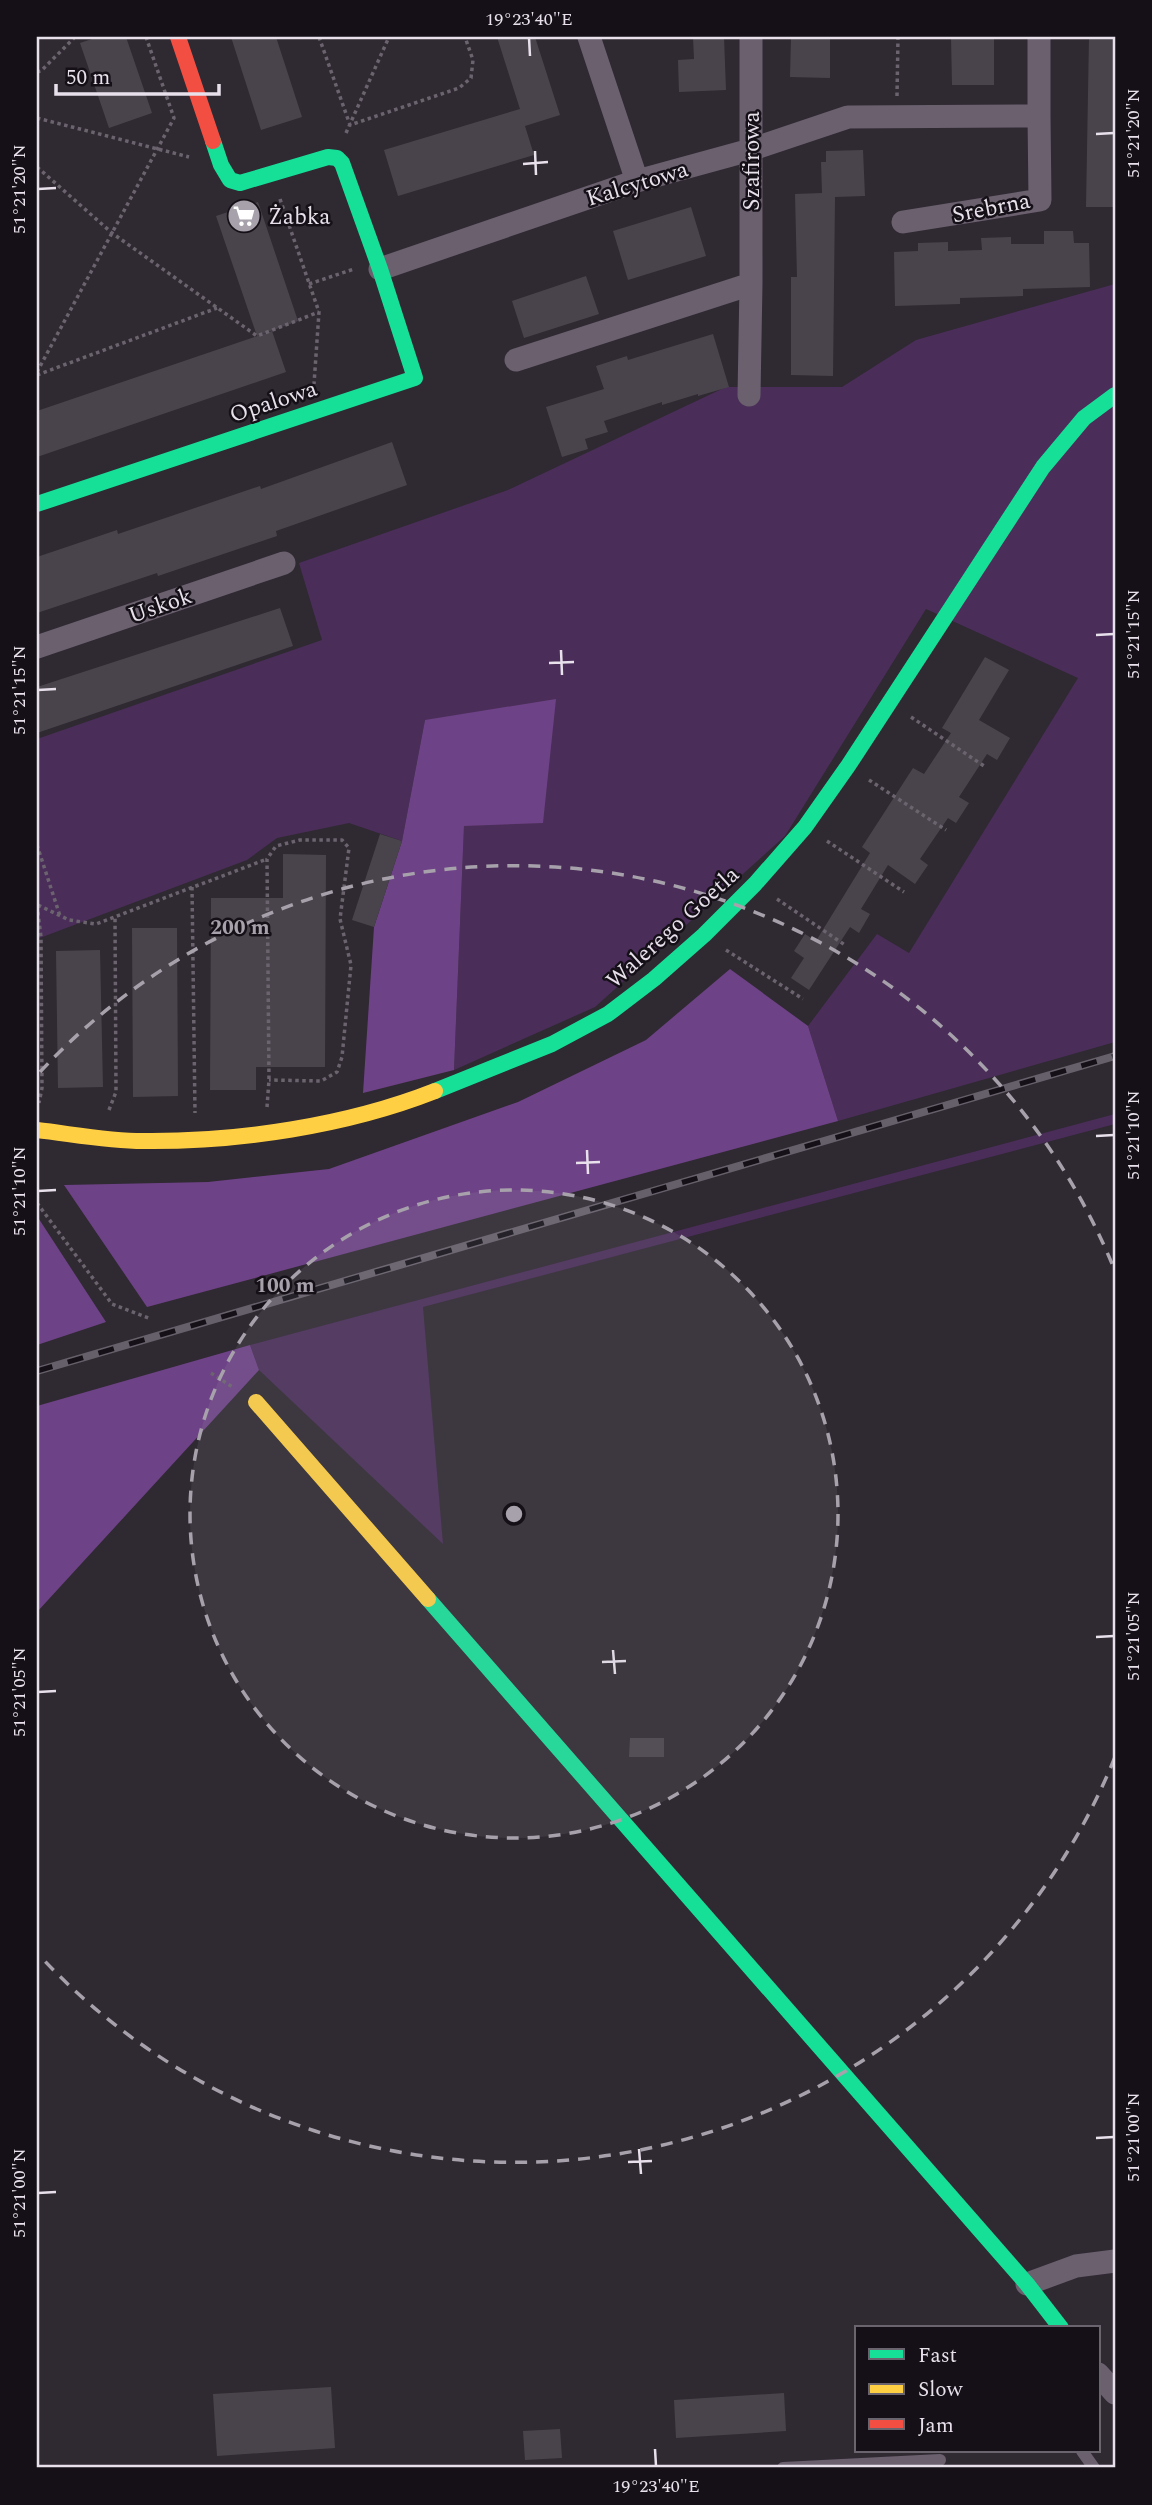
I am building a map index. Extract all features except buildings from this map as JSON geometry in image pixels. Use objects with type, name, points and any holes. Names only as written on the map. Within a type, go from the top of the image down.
[{"type":"street","points":[[177,37],[221,165],[230,180],[240,183],[319,159],[337,158],[346,171],[379,265]]},
{"type":"street","points":[[590,37],[637,181]]},
{"type":"street","name":"Szafirowa","points":[[749,395],[751,37]]},
{"type":"street","name":"Srebrna","points":[[903,222],[1040,200],[1039,37]]},
{"type":"street","name":"Kalcytowa","points":[[379,265],[637,181],[750,150],[836,120],[862,116],[897,116]]},
{"type":"street","points":[[897,116],[1039,116]]},
{"type":"street","name":"Opalowa","points":[[37,503],[415,378],[379,265]]},
{"type":"street","points":[[516,360],[751,284]]},
{"type":"street","name":"Walerego Goetla","points":[[37,1130],[104,1138],[195,1140],[270,1134],[401,1104],[552,1044],[608,1014],[654,979],[704,935],[755,884],[805,827],[848,766],[1043,467],[1084,418],[1115,395]]},
{"type":"street","name":"Uskok","points":[[37,647],[284,563]]},
{"type":"street","points":[[256,1402],[1027,2284],[1059,2326]]},
{"type":"street","points":[[1027,2284],[1076,2266],[1115,2261]]},
{"type":"street","points":[[1100,2376],[1115,2393]]},
{"type":"lane","points":[[1083,2452],[1094,2468]]},
{"type":"lane","points":[[783,2468],[940,2460]]},
{"type":"path","points":[[37,72],[75,37]]},
{"type":"path","points":[[37,373],[174,118],[146,37]]},
{"type":"path","points":[[319,37],[350,125]]},
{"type":"path","points":[[337,158],[389,37]]},
{"type":"path","points":[[350,125],[459,88],[471,78],[473,60],[465,37]]},
{"type":"path","points":[[897,116],[898,37]]},
{"type":"path","points":[[37,118],[221,165]]},
{"type":"path","points":[[37,167],[112,233],[257,336],[319,312]]},
{"type":"path","points":[[271,173],[319,312],[312,412]]},
{"type":"path","points":[[309,284],[379,265]]},
{"type":"path","points":[[37,373],[217,308]]},
{"type":"path","points":[[889,703],[984,766]]},
{"type":"path","points":[[848,766],[946,830]]},
{"type":"path","points":[[805,827],[904,892]]},
{"type":"path","points":[[37,904],[69,920],[96,924],[267,859],[276,846],[300,840],[342,840],[349,848],[340,919],[351,965],[342,1057],[337,1072],[321,1081],[269,1080]]},
{"type":"path","points":[[37,845],[60,916]]},
{"type":"path","points":[[267,859],[267,1108],[270,1134]]},
{"type":"path","points":[[755,884],[845,944]]},
{"type":"path","points":[[192,887],[195,1140]]},
{"type":"path","points":[[37,904],[41,937],[42,1088],[37,1113]]},
{"type":"path","points":[[104,1138],[107,1117],[116,1092],[115,918]]},
{"type":"path","points":[[704,935],[803,999]]},
{"type":"path","points":[[37,1203],[112,1304],[151,1319]]},
{"type":"shaded area","points":[[1115,284],[1115,1042],[838,1121],[808,1026],[877,934],[909,953],[1078,678],[926,609],[785,836],[595,1007],[454,1070],[464,826],[425,720],[402,841],[349,823],[277,838],[247,860],[37,939],[37,739],[322,640],[299,563],[508,490],[726,387],[842,387],[916,340]]},
{"type":"shaded area","points":[[556,699],[543,823],[464,826],[454,1070],[363,1093],[374,927],[402,841],[425,720]]},
{"type":"shaded area","points":[[730,969],[808,1026],[838,1121],[147,1307],[64,1185],[208,1182],[329,1169],[518,1102],[646,1040]]},
{"type":"shaded area","points":[[1115,1114],[1115,1124],[423,1307],[443,1544],[259,1370],[250,1345]]},
{"type":"shaded area","points":[[37,1216],[106,1322],[37,1345]]},
{"type":"shaded area","points":[[250,1345],[259,1370],[37,1612],[37,1406]]},
{"type":"railway","points":[[37,1371],[1115,1056]]},
{"type":"traffic: fast","points":[[37,504],[415,378],[342,163],[337,158],[328,157],[240,183],[230,180],[221,165],[213,141]]},
{"type":"traffic: fast","points":[[435,1091],[552,1044],[608,1014],[654,979],[704,935],[755,884],[805,827],[848,766],[1043,467],[1084,418],[1115,395]]},
{"type":"traffic: fast","points":[[428,1599],[1027,2284],[1059,2326]]},
{"type":"traffic: slow","points":[[37,1130],[130,1141],[216,1139],[291,1130],[329,1122],[365,1114],[435,1091]]},
{"type":"traffic: slow","points":[[256,1402],[428,1599]]},
{"type":"traffic: jam","points":[[178,37],[213,141]]},
{"type":"place","name":"Żabka","points":[[244,216]]}]
